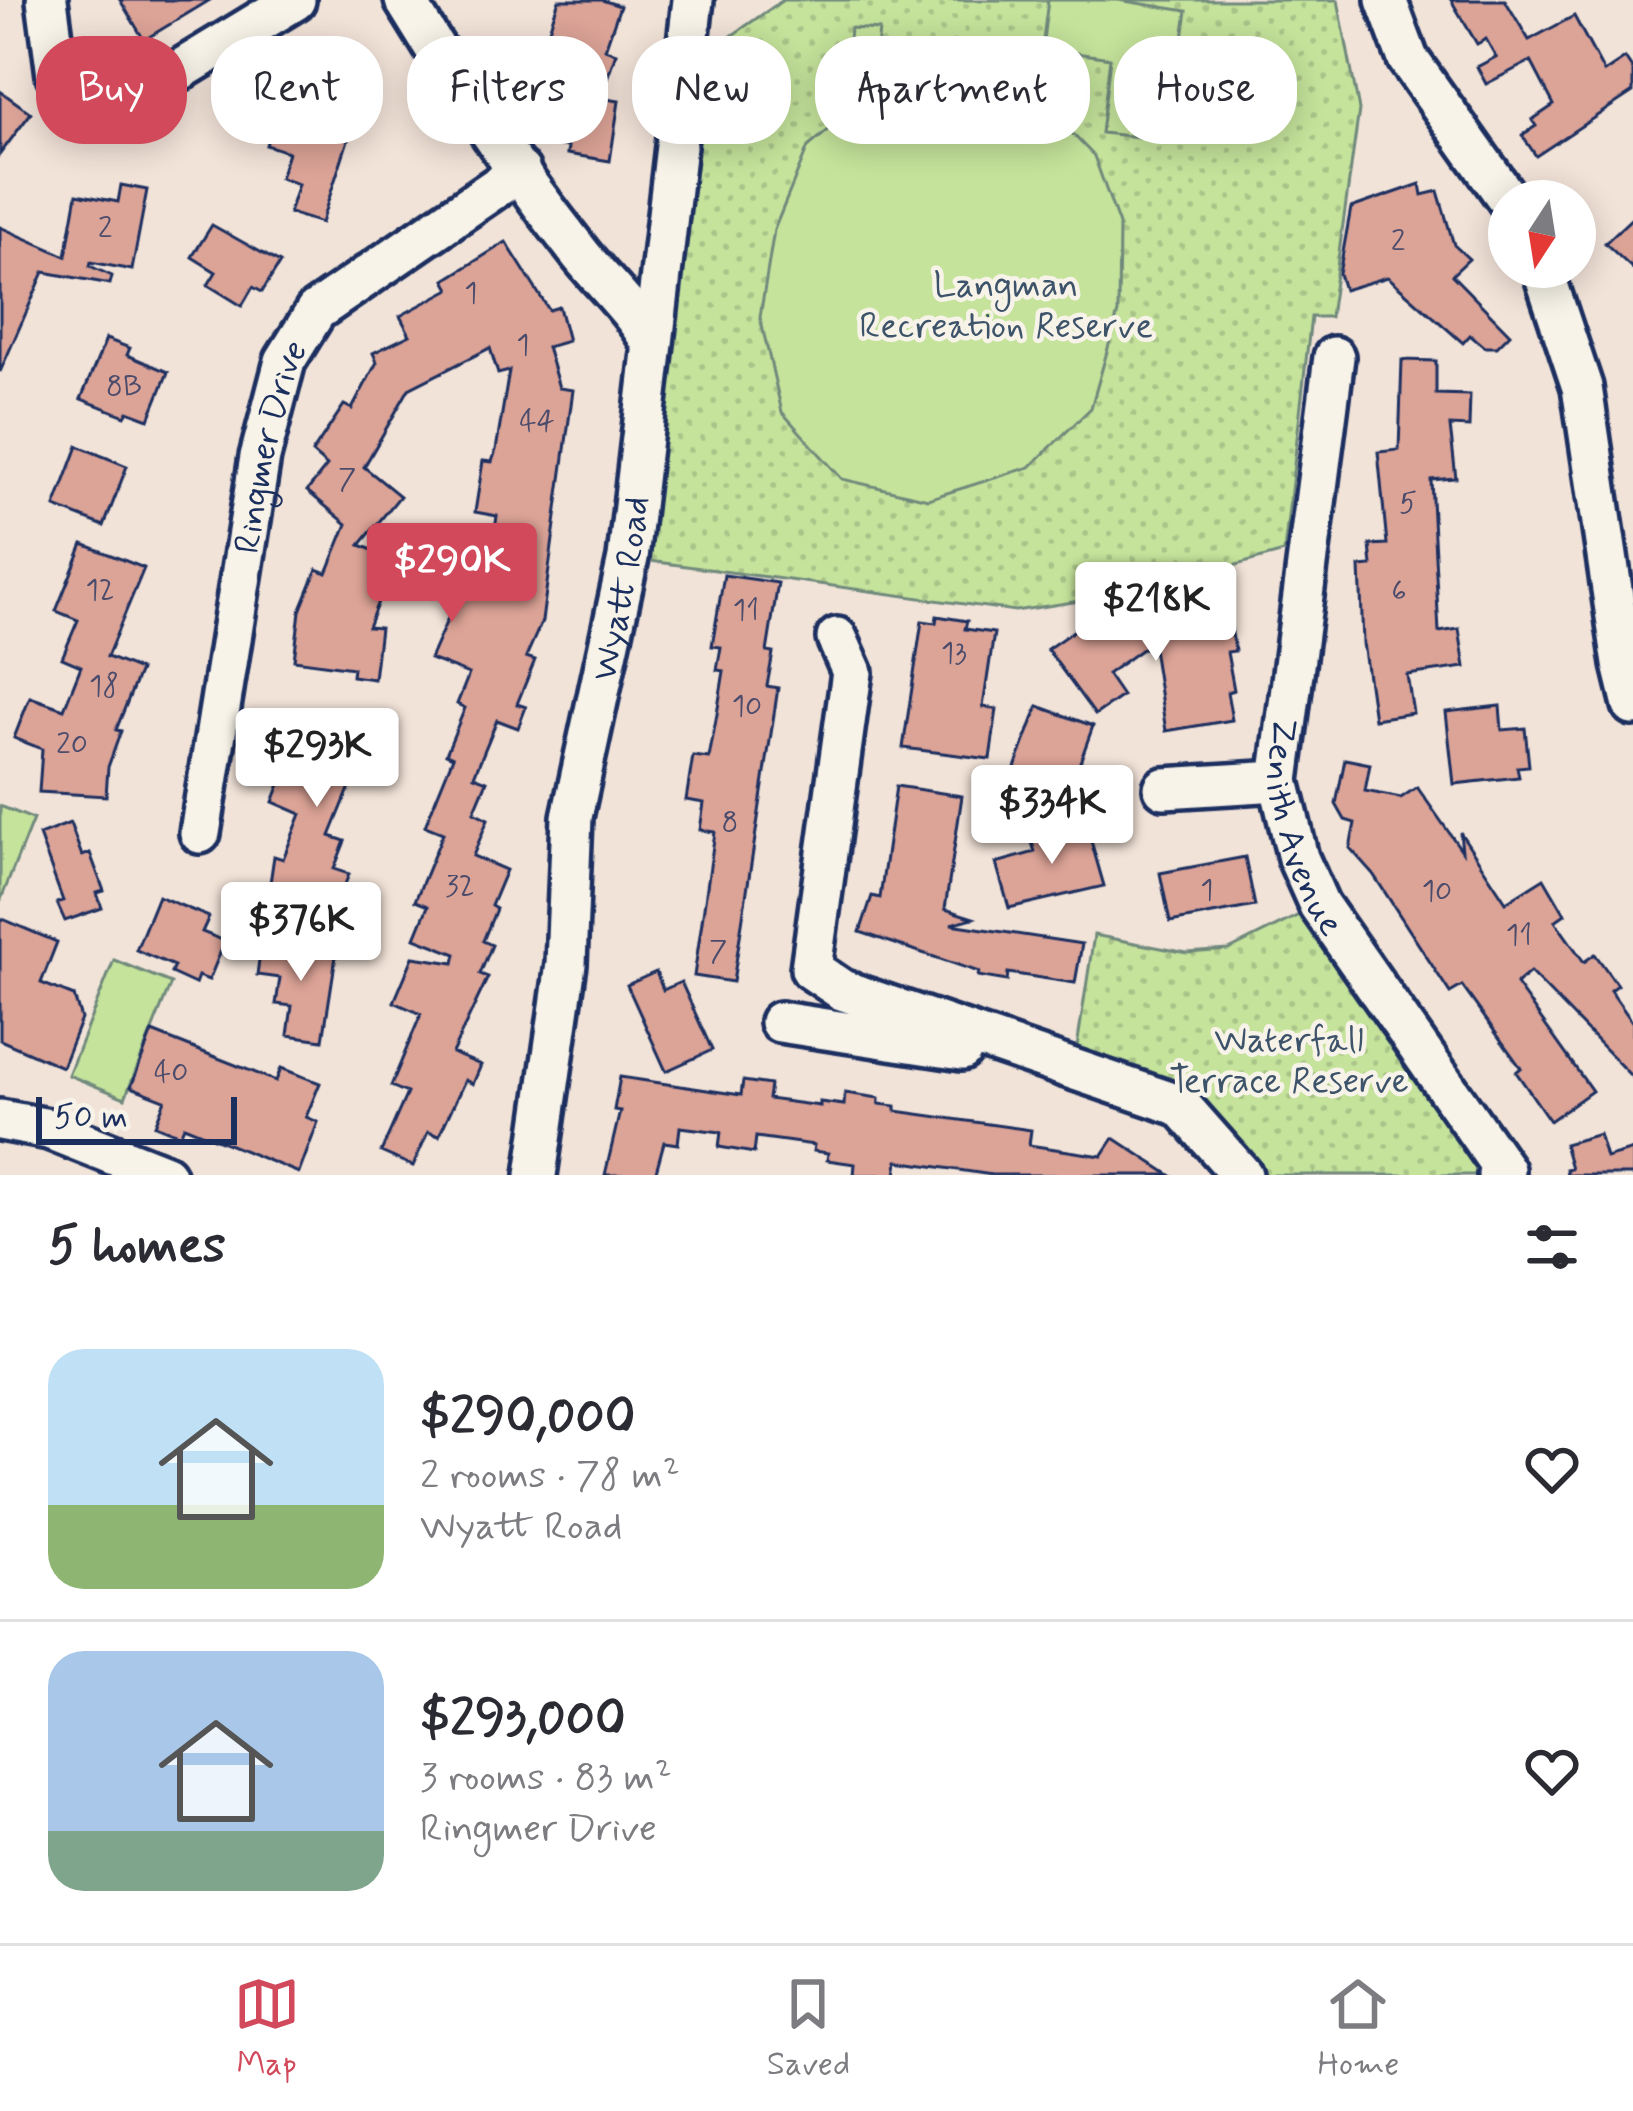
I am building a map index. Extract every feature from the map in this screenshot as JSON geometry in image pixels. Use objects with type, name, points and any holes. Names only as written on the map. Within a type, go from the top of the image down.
[{"type":"street","points":[[47,0],[57,75],[97,93],[140,95],[295,0]]},
{"type":"street","points":[[405,0],[455,83],[583,258],[635,314],[650,342]]},
{"type":"street","name":"Wyatt Road","points":[[536,1175],[566,964],[572,817],[628,558],[693,0]]},
{"type":"street","points":[[1386,0],[1408,59],[1494,180]]},
{"type":"street","name":"Ringmer Drive","points":[[200,833],[260,458],[285,361],[316,311],[520,171]]},
{"type":"street","points":[[1549,288],[1582,387],[1633,705]]},
{"type":"street","name":"Zenith Avenue","points":[[1334,358],[1279,782],[1298,858],[1319,905],[1503,1173]]},
{"type":"street","points":[[837,638],[852,672],[811,969],[842,990],[1181,1106],[1242,1175]]},
{"type":"street","points":[[1164,788],[1279,782]]},
{"type":"street","points":[[780,1022],[1074,1067]]},
{"type":"street","points":[[0,1120],[49,1129],[164,1175]]},
{"type":"green space","name":"Langman Recreation Reserve","points":[[783,0],[1338,0],[1359,110],[1330,317],[1311,317],[1284,552],[1138,592],[1015,611],[628,558],[675,144],[791,144],[791,36],[731,36]]},
{"type":"green space","points":[[1048,0],[1118,0],[1187,11],[1183,36],[1114,36],[1114,134],[1101,133],[1110,58],[1090,55],[1090,36],[1044,36]]},
{"type":"green space","points":[[850,28],[879,30],[878,36],[849,36]]},
{"type":"green space","points":[[815,141],[1082,144],[1094,156],[1119,225],[1118,313],[1091,408],[1030,467],[928,499],[842,479],[782,412],[760,317],[774,230],[808,147]]},
{"type":"green space","points":[[0,806],[33,819],[0,902]]},
{"type":"green space","name":"Waterfall Terrace Reserve","points":[[1319,905],[1507,1175],[1242,1175],[1181,1106],[1074,1067],[1094,935],[1187,953],[1229,950]]},
{"type":"green space","points":[[114,960],[171,983],[125,1098],[68,1075]]},
{"type":"building","points":[[120,0],[210,0],[151,36],[142,36]]},
{"type":"building","points":[[559,0],[602,0],[620,6],[608,40],[608,36],[547,36]]},
{"type":"building","points":[[1451,0],[1505,0],[1529,40],[1574,16],[1604,72],[1625,58],[1633,70],[1633,92],[1536,156],[1522,135],[1536,126],[1532,120],[1554,105],[1531,61],[1486,84],[1477,67],[1496,57],[1486,39],[1477,44]]},
{"type":"building","points":[[608,50],[616,53],[608,76]]},
{"type":"building","points":[[0,91],[31,113],[0,154]]},
{"type":"building","points":[[608,99],[619,101],[610,161],[567,154],[568,147],[548,144],[608,144]]},
{"type":"building","points":[[347,144],[321,223],[289,213],[298,184],[280,178],[288,152],[266,145]]},
{"type":"building","points":[[1420,184],[1422,195],[1438,191],[1454,245],[1469,259],[1452,275],[1510,334],[1497,347],[1484,347],[1470,335],[1463,343],[1388,277],[1344,290],[1339,274],[1351,208]]},
{"type":"building","points":[[121,185],[147,190],[132,270],[91,262],[90,266],[112,276],[110,284],[44,272],[0,372],[0,227],[66,256],[77,194],[118,202]]},
{"type":"building","points":[[1633,217],[1633,269],[1605,243]]},
{"type":"building","points":[[212,225],[280,263],[262,292],[253,287],[242,306],[208,285],[216,272],[192,257]]},
{"type":"building","points":[[506,242],[549,310],[559,307],[568,341],[547,347],[559,388],[573,390],[542,621],[526,657],[535,660],[517,704],[526,707],[518,728],[497,720],[474,776],[487,781],[474,812],[488,819],[473,856],[506,870],[483,941],[492,945],[480,974],[488,977],[452,1053],[481,1065],[473,1084],[465,1080],[439,1136],[428,1132],[413,1166],[381,1152],[407,1093],[391,1086],[421,1014],[394,1002],[413,957],[454,963],[456,954],[415,938],[428,906],[415,901],[443,833],[425,826],[453,757],[446,754],[465,708],[457,704],[469,674],[430,659],[470,568],[489,572],[497,516],[475,512],[483,461],[492,462],[496,450],[509,371],[498,374],[490,348],[409,389],[364,467],[400,496],[360,545],[395,559],[368,627],[380,628],[374,679],[352,676],[353,668],[294,660],[300,611],[317,569],[327,573],[347,524],[307,491],[327,466],[312,453],[344,405],[352,409],[377,362],[373,353],[410,335],[400,316],[450,289],[445,280]]},
{"type":"building","points":[[106,339],[130,348],[127,355],[168,372],[149,419],[128,411],[125,416],[81,399]]},
{"type":"building","points":[[1402,360],[1436,361],[1436,394],[1470,395],[1469,427],[1450,426],[1456,478],[1431,480],[1439,632],[1459,629],[1465,667],[1407,675],[1413,713],[1374,719],[1363,643],[1360,567],[1372,566],[1370,545],[1387,544],[1378,452],[1399,450]]},
{"type":"building","points":[[78,446],[127,466],[104,526],[55,507]]},
{"type":"building","points":[[83,544],[144,568],[107,657],[140,670],[116,730],[121,731],[108,767],[106,796],[39,792],[42,749],[14,738],[30,697],[64,709],[81,666],[62,658],[78,620],[56,611]]},
{"type":"building","points":[[724,575],[778,583],[767,652],[773,653],[767,686],[778,688],[733,982],[694,976],[715,832],[700,830],[704,803],[686,800],[693,756],[709,758],[717,714],[724,671],[717,670],[721,647],[712,646]]},
{"type":"building","points":[[1228,610],[1235,651],[1227,652],[1234,690],[1227,692],[1232,720],[1166,731],[1152,642],[1107,674],[1122,696],[1095,715],[1047,649],[1098,614],[1109,629],[1126,617],[1133,627]]},
{"type":"building","points":[[937,616],[967,621],[965,629],[994,633],[983,707],[997,709],[990,759],[903,748],[922,621],[936,623]]},
{"type":"building","points":[[1038,706],[1093,726],[1066,801],[1010,781]]},
{"type":"building","points":[[1500,706],[1502,730],[1525,728],[1529,766],[1517,767],[1519,777],[1454,784],[1446,712]]},
{"type":"building","points":[[307,716],[369,740],[330,836],[345,841],[334,869],[349,874],[336,908],[270,883],[274,856],[283,859],[301,814],[273,802]]},
{"type":"building","points":[[1345,759],[1370,764],[1365,791],[1401,798],[1417,787],[1462,851],[1460,832],[1506,902],[1544,878],[1565,914],[1555,921],[1584,962],[1595,954],[1617,985],[1610,990],[1633,1023],[1633,1078],[1530,972],[1516,984],[1592,1091],[1550,1121],[1516,1072],[1521,1068],[1462,986],[1450,993],[1373,874],[1350,848],[1355,823],[1345,820],[1336,804]]},
{"type":"building","points":[[896,786],[962,796],[945,909],[973,918],[951,924],[1082,944],[1075,983],[1008,973],[1007,981],[978,976],[979,972],[860,932],[872,896],[880,898]]},
{"type":"building","points":[[1085,820],[1104,886],[1009,908],[996,863],[1035,852],[1030,836]]},
{"type":"building","points":[[70,823],[82,856],[90,853],[104,891],[97,893],[102,908],[65,921],[57,903],[63,901],[39,835]]},
{"type":"building","points":[[1245,857],[1255,906],[1170,922],[1160,873]]},
{"type":"building","points":[[158,896],[209,917],[202,932],[225,941],[209,980],[198,976],[195,984],[171,973],[174,966],[136,950]]},
{"type":"building","points":[[0,918],[57,942],[41,983],[74,996],[81,1019],[62,1067],[0,1040]]},
{"type":"building","points":[[288,939],[328,945],[327,955],[336,956],[323,1040],[288,1035],[292,1006],[276,1004],[280,978],[257,975],[261,945],[286,949]]},
{"type":"building","points":[[656,972],[663,990],[681,982],[712,1050],[666,1071],[627,985]]},
{"type":"building","points":[[152,1032],[276,1081],[281,1068],[320,1083],[306,1117],[318,1122],[299,1173],[184,1126],[180,1135],[155,1125],[165,1100],[131,1087]]},
{"type":"building","points":[[620,1077],[741,1095],[743,1081],[770,1085],[768,1099],[820,1106],[820,1102],[844,1105],[845,1093],[879,1098],[879,1104],[896,1106],[896,1111],[1031,1130],[1029,1145],[1102,1156],[1114,1138],[1170,1175],[992,1175],[898,1161],[896,1175],[854,1175],[855,1164],[827,1160],[828,1153],[813,1151],[814,1145],[756,1137],[754,1153],[719,1147],[721,1132],[680,1127],[678,1144],[664,1142],[655,1175],[605,1175],[620,1111],[614,1110]]},
{"type":"building","points":[[1599,1134],[1606,1158],[1633,1150],[1633,1175],[1567,1175],[1566,1169],[1571,1168],[1564,1144]]}]
